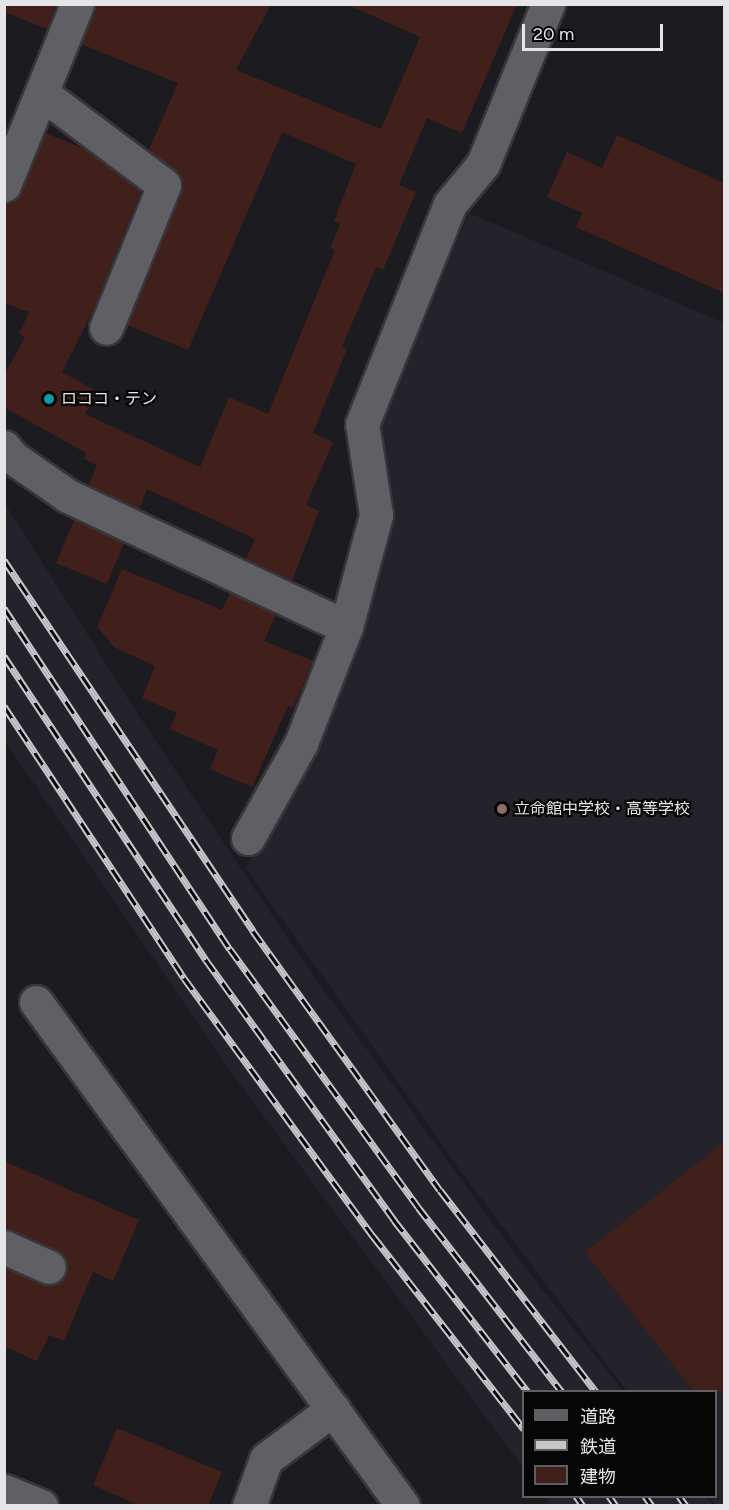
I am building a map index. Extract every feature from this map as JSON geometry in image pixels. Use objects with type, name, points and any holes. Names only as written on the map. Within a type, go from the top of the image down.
[{"type":"street","points":[[4,185],[44,95],[77,4]]},
{"type":"street","points":[[248,838],[301,743],[346,627],[376,514],[362,424],[450,204],[483,164],[548,4]]},
{"type":"street","points":[[44,95],[164,185],[106,328]]},
{"type":"street","points":[[4,447],[12,457],[68,496],[346,627]]},
{"type":"street","points":[[36,1002],[403,1506]]},
{"type":"street","points":[[4,1247],[49,1267]]},
{"type":"street","points":[[249,1506],[267,1459],[333,1409]]},
{"type":"street","points":[[4,1491],[41,1506]]},
{"type":"shaded area","name":"立命館中学校・高等学校","points":[[469,213],[724,323],[724,1505],[716,1505],[710,1498],[717,1498],[717,1390],[626,1390],[466,1178],[246,868],[313,751],[353,654],[393,514],[380,428]]},
{"type":"shaded area","points":[[4,502],[133,707],[300,957],[520,1261],[622,1390],[522,1390],[522,1466],[233,1075],[5,741]]},
{"type":"shaded area","points":[[546,1498],[707,1498],[713,1505],[551,1505]]},
{"type":"building","points":[[4,4],[57,4],[47,29],[4,12]]},
{"type":"building","points":[[95,4],[271,4],[236,70],[381,129],[420,37],[346,4],[517,4],[462,133],[427,118],[399,185],[416,192],[383,270],[376,267],[342,347],[347,349],[313,433],[333,442],[306,505],[319,511],[292,581],[246,559],[255,539],[147,489],[139,509],[89,485],[97,465],[84,459],[86,453],[4,407],[4,375],[25,337],[19,334],[29,312],[4,303],[4,203],[21,193],[45,133],[85,149],[141,191],[93,311],[62,372],[98,392],[85,414],[200,467],[229,397],[268,414],[335,250],[330,248],[340,224],[334,221],[356,164],[282,132],[188,350],[127,325],[182,192],[180,176],[149,150],[178,83],[81,44]]},
{"type":"building","points":[[617,135],[724,183],[724,293],[576,227],[582,213],[547,197],[567,152],[602,168]]},
{"type":"building","points":[[74,520],[124,543],[107,584],[56,563]]},
{"type":"building","points":[[122,569],[222,610],[230,593],[276,615],[264,641],[313,661],[293,708],[288,706],[252,787],[210,769],[218,750],[170,729],[177,713],[142,698],[155,666],[114,647],[97,627]]},
{"type":"building","points":[[724,1142],[724,1392],[692,1390],[585,1252]]},
{"type":"building","points":[[4,1161],[139,1220],[113,1281],[93,1272],[64,1341],[49,1335],[37,1361],[4,1346],[4,1268],[50,1286],[66,1275],[68,1264],[57,1250],[4,1229]]},
{"type":"building","points":[[117,1428],[222,1472],[208,1506],[140,1506],[93,1485]]},
{"type":"railway","points":[[4,560],[253,931],[440,1190],[594,1390]]},
{"type":"railway","points":[[4,608],[230,949],[418,1207],[560,1390]]},
{"type":"railway","points":[[4,656],[206,960],[394,1220],[526,1390]]},
{"type":"railway","points":[[4,706],[184,978],[373,1236],[522,1426]]},
{"type":"railway","points":[[577,1498],[583,1506]]},
{"type":"railway","points":[[610,1498],[616,1506]]},
{"type":"railway","points":[[646,1498],[652,1506]]},
{"type":"railway","points":[[680,1498],[686,1506]]},
{"type":"place","name":"ロココ・テン","points":[[49,399]]},
{"type":"place","name":"立命館中学校・高等学校","points":[[502,809]]}]
